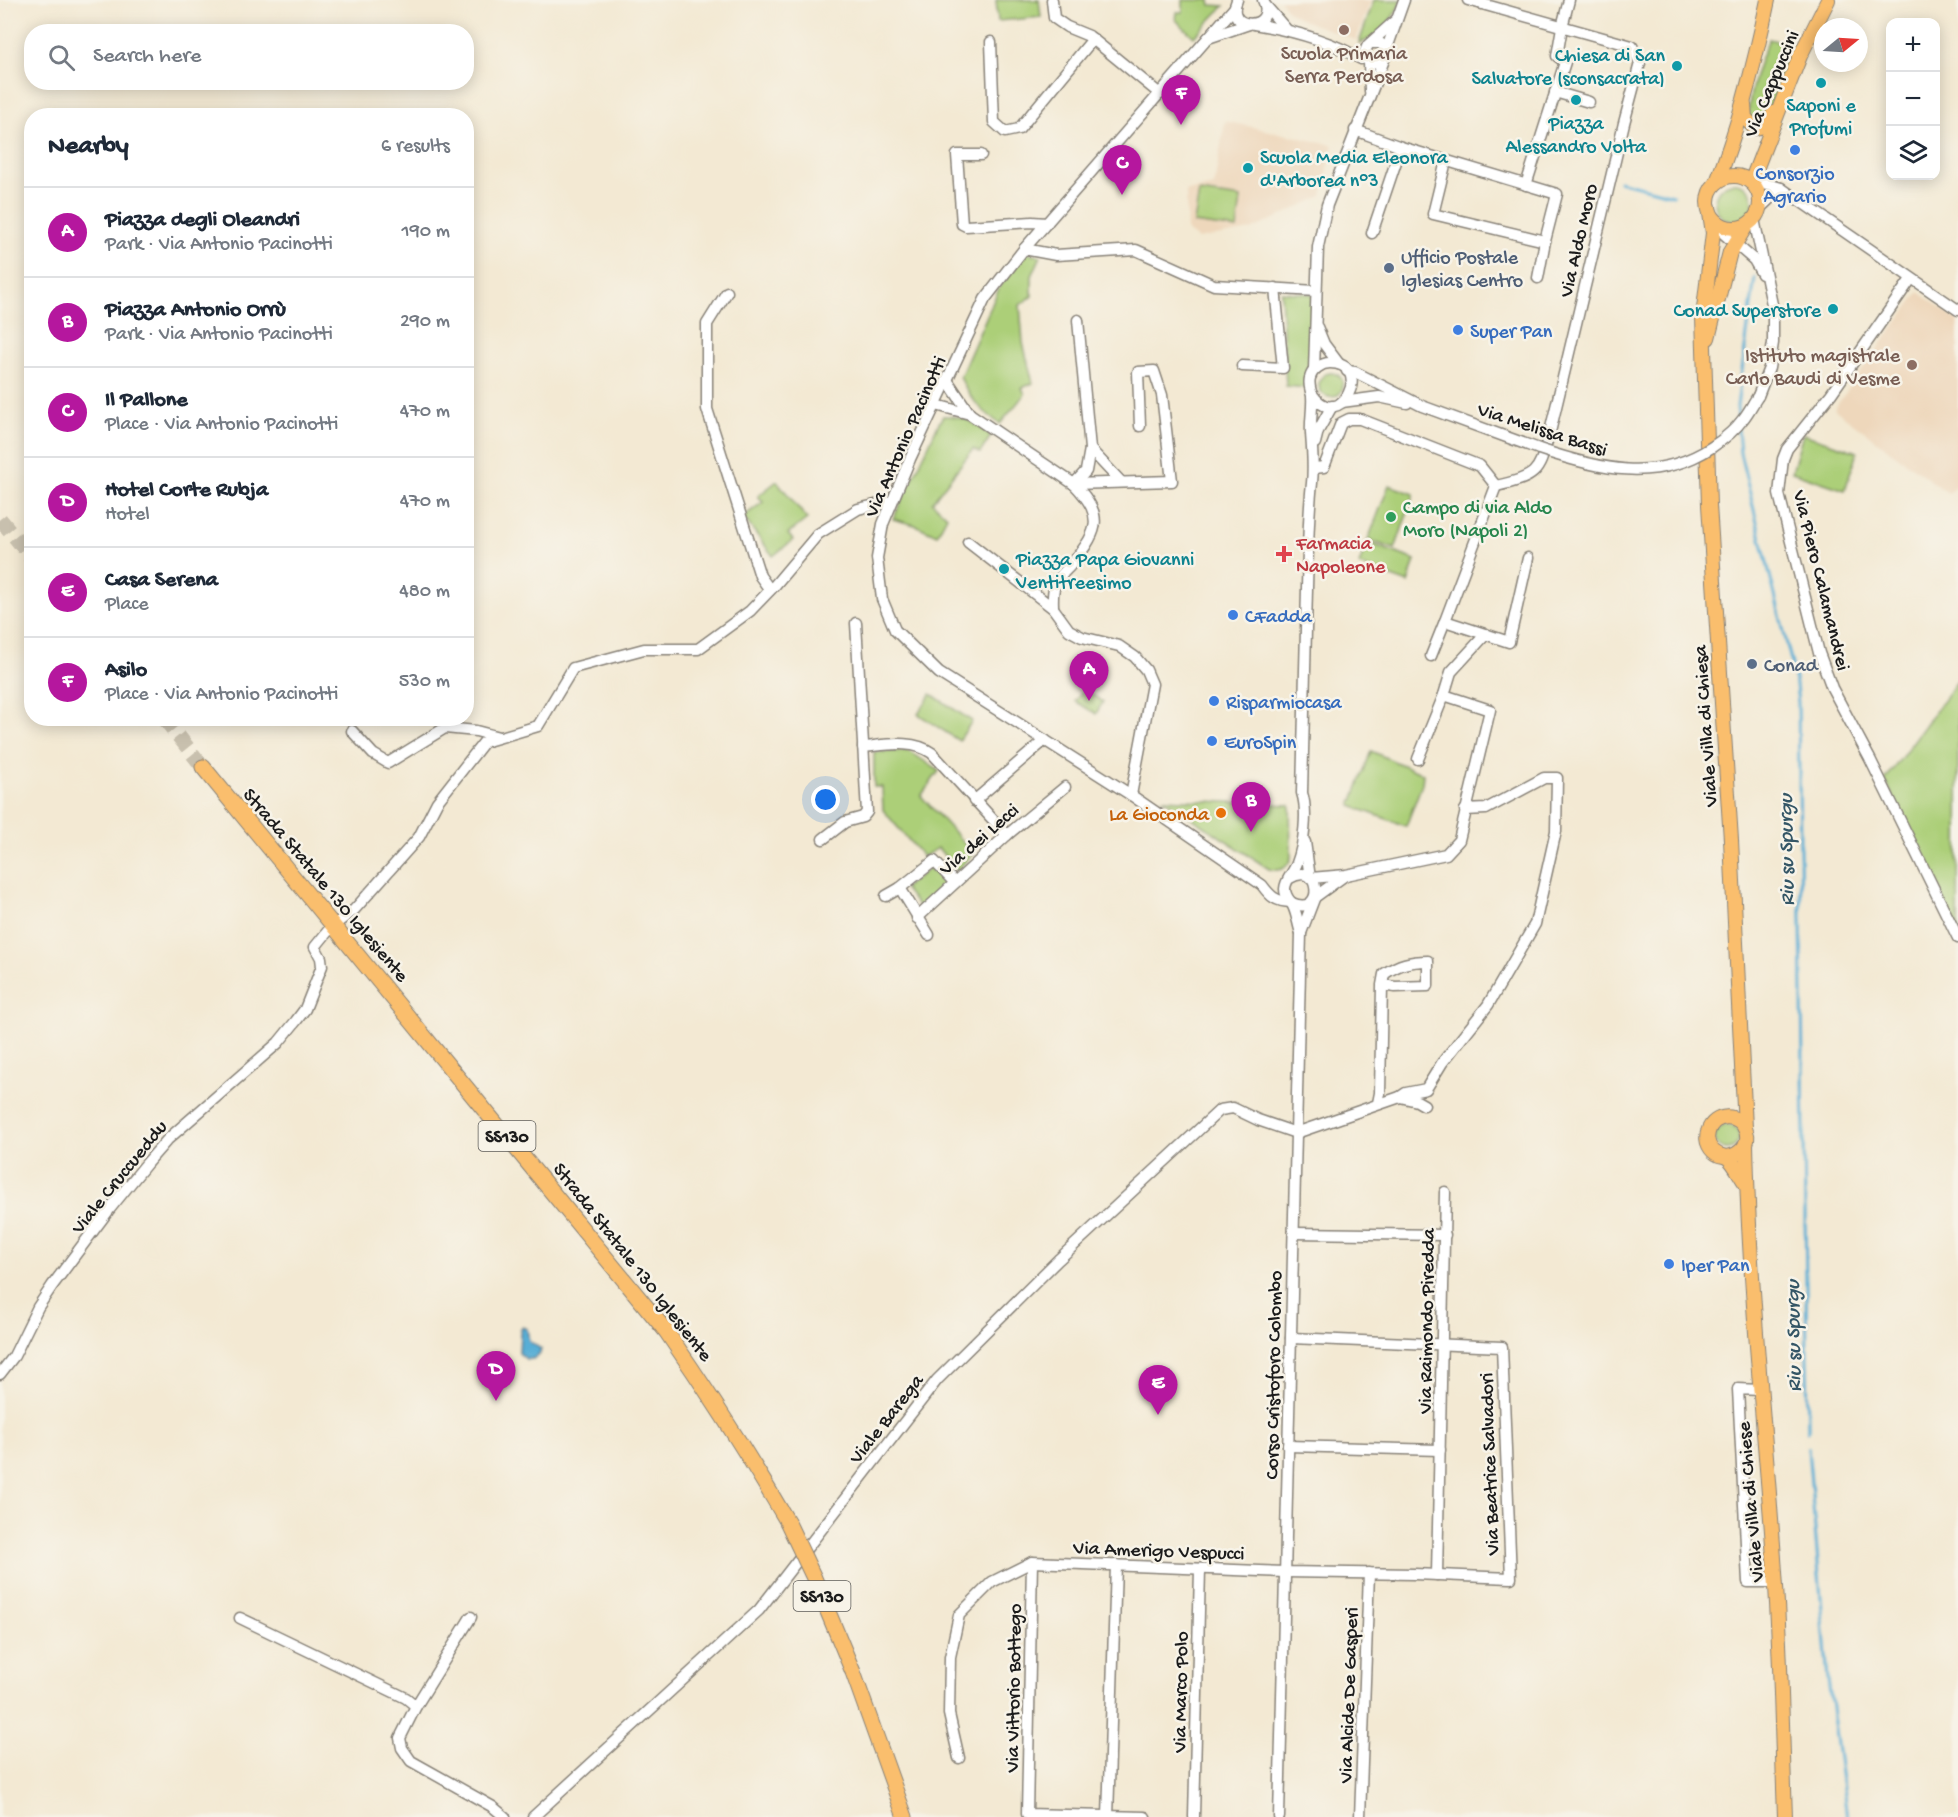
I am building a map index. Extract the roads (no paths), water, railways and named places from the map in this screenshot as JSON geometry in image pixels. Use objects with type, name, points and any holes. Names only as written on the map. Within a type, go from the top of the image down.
[{"type":"highway","name":"Strada Statale 130 Iglesiente","points":[[203,767],[666,1331],[715,1402],[787,1521],[814,1578],[853,1672],[905,1817]]},
{"type":"main road","points":[[1717,182],[1734,176],[1743,178],[1752,184],[1760,196],[1753,218],[1736,228],[1720,224],[1712,217],[1708,207],[1710,194],[1733,141],[1756,57],[1768,0]]},
{"type":"main road","name":"Via Cappuccini","points":[[1752,184],[1800,56],[1828,0]]},
{"type":"main road","points":[[1744,97],[1745,118],[1755,128],[1765,126],[1780,105]]},
{"type":"main road","name":"Viale Villa di Chiesa","points":[[1708,207],[1713,233],[1703,317],[1709,506],[1731,840],[1747,1185]]},
{"type":"main road","name":"Viale Villa di Chiesa","points":[[1704,352],[1728,258],[1753,218]]},
{"type":"main road","points":[[1729,1117],[1742,1097]]},
{"type":"main road","points":[[1745,1128],[1741,1122],[1729,1117],[1716,1120],[1711,1124],[1707,1137],[1711,1149],[1727,1157],[1739,1153],[1746,1143]]},
{"type":"main road","points":[[1727,1157],[1747,1185]]},
{"type":"main road","name":"Viale Villa di Chiese","points":[[1747,1185],[1760,1390],[1776,1582],[1785,1817]]},
{"type":"street","points":[[1052,0],[1054,18],[1067,27],[1089,36],[1160,94]]},
{"type":"street","points":[[1288,880],[1298,861],[1304,830],[1305,803],[1302,793],[1304,669],[1314,468],[1311,433],[1312,394],[1309,382],[1314,370],[1318,247],[1327,205],[1371,93],[1404,0]]},
{"type":"street","points":[[1468,0],[1562,27]]},
{"type":"street","points":[[1526,185],[1565,62],[1557,56],[1569,0]]},
{"type":"street","points":[[1208,38],[1252,24],[1264,16],[1265,2]]},
{"type":"street","points":[[1265,2],[1286,29]]},
{"type":"street","points":[[1236,4],[1238,18],[1241,21],[1286,29],[1375,64],[1385,55]]},
{"type":"street","name":"Via Antonio Pacinotti","points":[[1236,4],[1024,249],[985,299],[892,501],[883,524],[877,558],[882,599],[896,630],[939,673],[1131,795],[1262,885],[1270,896],[1280,902],[1291,903]]},
{"type":"street","points":[[1371,93],[1365,51],[1369,44],[1397,19]]},
{"type":"street","name":"Via Aldo Moro","points":[[1496,486],[1523,480],[1538,470],[1551,428],[1618,145],[1640,63],[1632,46],[1562,27]]},
{"type":"street","points":[[991,42],[994,122],[1005,132],[1019,129],[1093,39]]},
{"type":"street","points":[[1349,52],[1369,44],[1380,43],[1385,55]]},
{"type":"street","points":[[1556,92],[1589,102]]},
{"type":"street","points":[[1355,130],[1401,147],[1557,194],[1538,278]]},
{"type":"street","points":[[1372,233],[1401,147]]},
{"type":"street","points":[[981,155],[957,155],[962,224],[966,226],[1047,223]]},
{"type":"street","points":[[1446,161],[1433,214],[1545,241]]},
{"type":"street","points":[[1752,184],[1761,182],[1781,188],[1958,310]]},
{"type":"street","points":[[1753,218],[1781,188]]},
{"type":"street","name":"Via Melissa Bassi","points":[[1343,367],[1422,406],[1570,459],[1609,469],[1642,470],[1665,468],[1687,461],[1720,441],[1743,419],[1758,396],[1769,368],[1773,343],[1773,309],[1753,218]]},
{"type":"street","name":"Via Melissa Bassi","points":[[1720,224],[1724,234],[1754,260],[1765,279]]},
{"type":"street","points":[[1024,249],[1056,255],[1136,250],[1214,285],[1316,291]]},
{"type":"street","name":"Via Piero Calamandrei","points":[[1911,279],[1831,394],[1787,449],[1783,459],[1779,494],[1819,653],[1832,688],[1870,759],[1958,939]]},
{"type":"street","points":[[1242,366],[1283,368],[1275,288]]},
{"type":"street","points":[[727,292],[707,324],[707,409],[760,576],[770,590]]},
{"type":"street","points":[[1074,484],[1086,471],[1090,448],[1078,320]]},
{"type":"street","points":[[1313,449],[1318,431],[1337,404],[1349,395],[1352,388],[1352,381],[1324,344],[1315,324]]},
{"type":"street","points":[[1314,370],[1326,363],[1343,367]]},
{"type":"street","points":[[1074,484],[1172,481],[1162,395],[1154,371],[1137,372],[1140,426]]},
{"type":"street","points":[[947,380],[970,414]]},
{"type":"street","points":[[1312,394],[1320,403],[1337,404]]},
{"type":"street","name":"Via Melissa Bassi","points":[[1337,404],[1378,397],[1422,406]]},
{"type":"street","points":[[936,405],[970,414],[1074,484],[1086,496],[1095,511],[1094,529],[1087,545],[1055,582],[1052,594],[1053,608]]},
{"type":"street","points":[[1314,468],[1324,467],[1341,423],[1348,419],[1360,419],[1480,466],[1496,486],[1431,656]]},
{"type":"street","points":[[1090,448],[1121,482]]},
{"type":"street","points":[[338,922],[354,910],[419,837],[437,802],[484,742],[538,726],[573,668],[644,649],[698,649],[750,611],[818,534],[858,509],[892,501]]},
{"type":"street","points":[[968,542],[1053,608],[1069,630],[1082,637],[1119,646],[1135,657],[1146,670],[1152,684],[1131,795]]},
{"type":"street","points":[[1445,621],[1509,642],[1528,558]]},
{"type":"street","points":[[823,839],[845,822],[863,817],[867,812],[856,623]]},
{"type":"street","points":[[1418,759],[1451,672],[1486,634]]},
{"type":"street","points":[[1262,885],[1276,886],[1300,874],[1310,878],[1346,874],[1446,854],[1459,840],[1490,710],[1444,695]]},
{"type":"street","points":[[352,731],[373,754],[388,763],[445,729],[476,731],[500,737]]},
{"type":"street","points":[[975,801],[1045,740]]},
{"type":"street","points":[[863,747],[902,744],[926,749],[1006,835]]},
{"type":"street","points":[[1296,1132],[1406,1093],[1426,1089],[1484,1009],[1535,924],[1556,831],[1557,778],[1544,778],[1486,808],[1465,810]]},
{"type":"street","name":"Via dei Lecci","points":[[917,918],[1006,835],[1065,787]]},
{"type":"street","points":[[1304,830],[1310,878],[1316,889],[1314,898]]},
{"type":"street","points":[[886,896],[934,861],[954,882]]},
{"type":"street","points":[[1291,903],[1301,906],[1310,902],[1346,874]]},
{"type":"street","name":"Corso Cristoforo Colombo","points":[[1288,880],[1285,892],[1301,933]]},
{"type":"street","points":[[900,888],[929,935]]},
{"type":"street","name":"Corso Cristoforo Colombo","points":[[1279,1817],[1301,933],[1314,898]]},
{"type":"street","name":"Viale Cruccueddu","points":[[0,1374],[14,1356],[38,1307],[52,1286],[147,1163],[168,1139],[278,1043],[296,1021],[305,1008],[322,966],[321,958],[315,947],[328,931]]},
{"type":"street","points":[[1378,1103],[1380,1093],[1382,986],[1384,974],[1409,961],[1428,961],[1428,986],[1382,986]]},
{"type":"street","points":[[1400,1097],[1424,1105]]},
{"type":"street","name":"Viale Barega","points":[[533,1817],[759,1610],[938,1380],[1058,1260],[1220,1110],[1233,1108],[1258,1120],[1296,1132]]},
{"type":"street","name":"Via Raimondo Piredda","points":[[1437,1575],[1445,1192]]},
{"type":"street","points":[[1294,1233],[1444,1235]]},
{"type":"street","points":[[1291,1338],[1443,1346]]},
{"type":"street","name":"Via Beatrice Salvadori","points":[[1369,1573],[1511,1578],[1502,1347],[1443,1346]]},
{"type":"street","points":[[1760,1390],[1738,1389],[1748,1582],[1776,1582]]},
{"type":"street","points":[[1288,1446],[1440,1450]]},
{"type":"street","points":[[959,1758],[950,1714],[950,1657],[959,1615],[992,1582],[1032,1562]]},
{"type":"street","name":"Via Amerigo Vespucci","points":[[1032,1562],[1369,1573]]},
{"type":"street","name":"Via Vittorio Bottego","points":[[1032,1562],[1027,1814],[1108,1816]]},
{"type":"street","points":[[1116,1565],[1108,1816],[1145,1817]]},
{"type":"street","name":"Via Marco Polo","points":[[1194,1817],[1200,1569]]},
{"type":"street","name":"Via Alcide De Gasperi","points":[[1360,1817],[1369,1573]]},
{"type":"street","points":[[471,1617],[416,1706],[400,1738],[402,1748],[411,1761],[493,1807],[505,1817]]},
{"type":"street","points":[[240,1618],[406,1698],[416,1706]]},
{"type":"water","points":[[522,1327],[527,1329],[529,1341],[541,1349],[533,1359],[526,1359],[519,1353]]},
{"type":"waterway","name":"Riu su Spurgu","points":[[1619,181],[1673,195]]},
{"type":"waterway","name":"Riu su Spurgu","points":[[1738,419],[1737,406],[1755,277]]},
{"type":"waterway","name":"Riu su Spurgu","points":[[1738,429],[1740,453],[1795,677],[1798,703],[1808,1431]]},
{"type":"waterway","name":"Riu su Spurgu","points":[[1808,1448],[1828,1679],[1847,1817]]},
{"type":"tunnel","points":[[0,519],[24,548]]},
{"type":"tunnel","points":[[170,726],[203,767]]},
{"type":"place","name":"Scuola Primaria Serra Perdosa","points":[[1344,30]]},
{"type":"place","name":"Chiesa di San Salvatore (sconsacrata)","points":[[1677,66]]},
{"type":"place","name":"Saponi e Profumi","points":[[1821,83]]},
{"type":"place","name":"Piazza Alessandro Volta","points":[[1576,100]]},
{"type":"place","name":"Asilo","points":[[1181,125]]},
{"type":"place","name":"Consorzio Agrario","points":[[1795,150]]},
{"type":"place","name":"Scuola Media Eleonora d'Arborea n°3","points":[[1248,168]]},
{"type":"place","name":"Il Pallone","points":[[1122,195]]},
{"type":"place","name":"Ufficio Postale Iglesias Centro","points":[[1389,268]]},
{"type":"place","name":"Conad Superstore","points":[[1833,309]]},
{"type":"place","name":"Super Pan","points":[[1458,330]]},
{"type":"place","name":"Istituto magistrale Carlo Baudi di Vesme","points":[[1912,365]]},
{"type":"place","name":"Campo di via Aldo Moro (Napoli 2)","points":[[1391,517]]},
{"type":"place","name":"Farmacia Napoleone","points":[[1284,554]]},
{"type":"place","name":"Piazza Papa Giovanni Ventitreesimo","points":[[1004,569]]},
{"type":"place","name":"CFadda","points":[[1233,615]]},
{"type":"place","name":"Conad","points":[[1752,664]]},
{"type":"place","name":"Piazza degli Oleandri","points":[[1089,701]]},
{"type":"place","name":"Risparmiocasa","points":[[1214,701]]},
{"type":"place","name":"EuroSpin","points":[[1212,741]]},
{"type":"place","name":"La Gioconda","points":[[1221,813]]},
{"type":"place","name":"Piazza Antonio Orrù","points":[[1251,832]]},
{"type":"place","name":"Iper Pan","points":[[1669,1264]]},
{"type":"place","name":"Hotel Corte Rubja","points":[[496,1401]]},
{"type":"place","name":"Casa Serena","points":[[1158,1415]]}]
